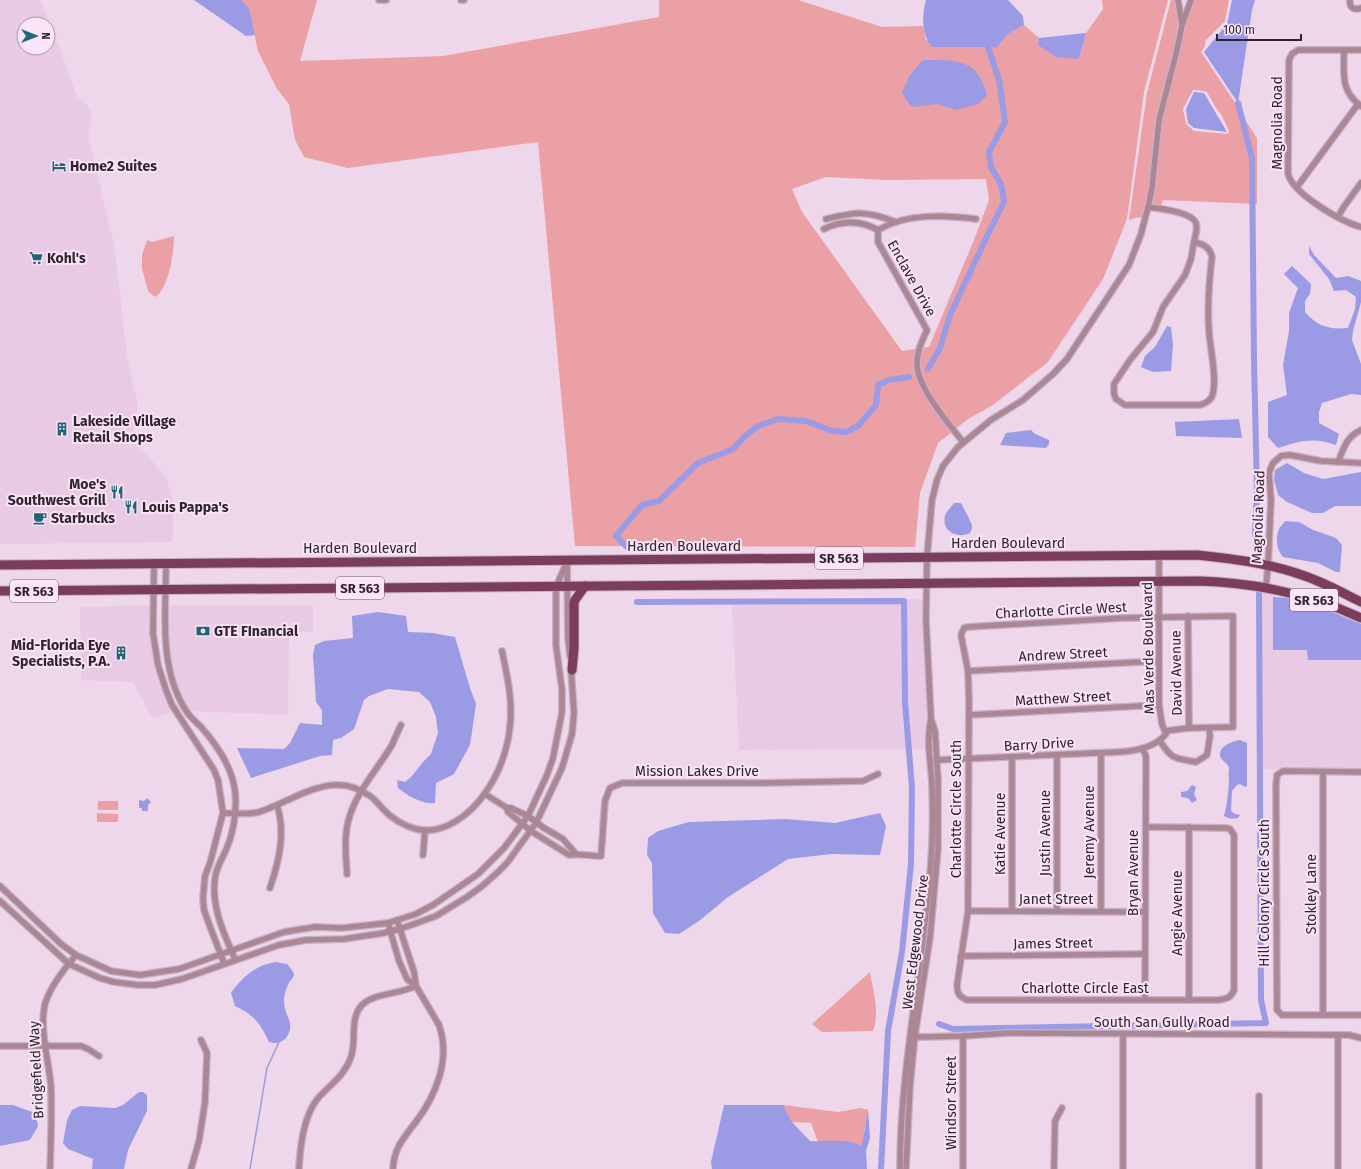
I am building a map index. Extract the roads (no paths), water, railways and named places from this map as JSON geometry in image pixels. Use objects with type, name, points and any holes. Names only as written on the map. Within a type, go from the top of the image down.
[{"type":"main road","name":"Harden Boulevard","points":[[0,565],[1197,555],[1230,558],[1294,573],[1319,581],[1361,602]]},
{"type":"main road","points":[[0,570],[21,569],[44,564]]},
{"type":"main road","name":"SR 563","points":[[0,591],[927,583],[1229,582],[1289,592],[1321,602],[1361,618]]},
{"type":"main road","points":[[572,670],[574,648],[574,603],[585,586]]},
{"type":"street","points":[[379,0],[386,0]]},
{"type":"street","points":[[1178,0],[1182,24]]},
{"type":"street","points":[[1182,24],[1191,0]]},
{"type":"street","points":[[1350,0],[1349,4],[1352,8],[1356,10],[1361,8]]},
{"type":"street","name":"West Edgewood Drive","points":[[906,1169],[912,1035],[932,857],[932,795],[928,732],[931,719],[927,634],[927,557],[932,500],[937,480],[943,466],[958,447],[991,420],[1023,400],[1053,374],[1067,359],[1129,265],[1141,234],[1148,207],[1152,188],[1158,120],[1177,50],[1182,24]]},
{"type":"street","name":"Magnolia Road","points":[[1344,50],[1298,50],[1293,53],[1289,60],[1288,173],[1290,179],[1301,192],[1318,206],[1361,227]]},
{"type":"street","points":[[1297,187],[1360,105],[1349,95],[1346,87],[1344,75],[1344,50],[1361,50]]},
{"type":"street","points":[[1338,217],[1361,183]]},
{"type":"street","points":[[1148,207],[1185,214],[1191,217],[1196,224],[1196,230],[1191,259],[1185,275],[1163,307],[1153,332],[1130,360],[1114,384],[1114,394],[1116,399],[1125,405],[1200,405],[1208,402],[1212,398],[1214,390],[1209,333],[1208,296],[1212,257],[1206,246],[1194,242]]},
{"type":"street","name":"Enclave Drive","points":[[826,219],[861,212],[896,222]]},
{"type":"street","name":"Enclave Drive","points":[[878,230],[886,225],[905,219],[952,216],[976,219]]},
{"type":"street","name":"Enclave Drive","points":[[824,229],[840,223],[851,222],[868,225],[878,230]]},
{"type":"street","name":"Enclave Drive","points":[[878,230],[878,242],[927,330],[919,347],[917,364],[921,380],[936,406],[963,442]]},
{"type":"street","points":[[1338,462],[1348,440],[1354,433],[1361,430]]},
{"type":"street","name":"Magnolia Road","points":[[1266,587],[1271,500],[1269,473],[1276,458],[1285,454],[1321,461],[1361,463]]},
{"type":"street","name":"Mas Verde Boulevard","points":[[1159,556],[1159,705],[1162,724],[1166,734],[1160,741]]},
{"type":"street","points":[[0,902],[69,964],[100,978],[114,982],[138,985],[155,985],[182,979],[224,963],[291,942],[344,939],[390,932],[436,916],[449,909],[481,887],[507,863],[536,823],[562,768],[572,734],[574,713],[572,670],[568,638],[567,560]]},
{"type":"street","points":[[0,886],[61,944],[76,955],[111,971],[140,974],[179,969],[275,934],[315,927],[342,928],[388,923],[416,914],[433,905],[478,874],[504,848],[523,824],[540,793],[553,758],[562,712],[562,690],[556,645],[556,586],[567,560]]},
{"type":"street","points":[[154,564],[153,633],[155,651],[166,690],[181,718],[214,770],[218,780],[223,813],[210,863],[205,876],[203,898],[204,910],[224,963]]},
{"type":"street","points":[[166,564],[167,653],[173,680],[187,712],[217,746],[224,757],[235,789],[233,829],[215,877],[218,916],[235,960]]},
{"type":"street","name":"Charlotte Circle West","points":[[964,628],[1021,623],[1188,616],[1233,616],[1233,726],[1209,728]]},
{"type":"street","name":"David Avenue","points":[[1188,616],[1189,728]]},
{"type":"street","name":"Charlotte Circle South","points":[[957,990],[968,911],[969,715],[968,671],[961,638],[964,628]]},
{"type":"street","points":[[223,813],[258,812],[335,784],[345,786],[370,796],[384,811],[400,823],[418,830],[438,829],[458,820],[485,794],[497,773],[505,753],[511,714],[510,690],[502,651]]},
{"type":"street","name":"Andrew Street","points":[[968,671],[1159,661]]},
{"type":"street","name":"Matthew Street","points":[[969,715],[1159,705]]},
{"type":"street","name":"West Edgewood Drive","points":[[900,1169],[904,1081],[930,937],[935,893],[939,809],[935,731],[931,719]]},
{"type":"street","points":[[347,874],[345,845],[348,822],[356,801],[392,744],[401,725]]},
{"type":"street","points":[[1142,748],[1160,741],[1167,752],[1174,758],[1196,762],[1207,755],[1210,736],[1209,728],[1189,728],[1165,732]]},
{"type":"street","name":"Barry Drive","points":[[936,760],[1057,756],[1125,752],[1142,748]]},
{"type":"street","name":"Bryan Avenue","points":[[1142,748],[1146,756],[1145,999]]},
{"type":"street","name":"Jeremy Avenue","points":[[1101,753],[1101,911]]},
{"type":"street","name":"Justin Avenue","points":[[1057,756],[1057,911]]},
{"type":"street","name":"Katie Avenue","points":[[1012,758],[1012,911]]},
{"type":"street","name":"Hill Colony Circle South","points":[[1323,772],[1283,771],[1278,774],[1276,778],[1277,1006],[1279,1013],[1282,1015],[1323,1015]]},
{"type":"street","points":[[1323,772],[1361,772]]},
{"type":"street","name":"Stokley Lane","points":[[1323,772],[1323,1015]]},
{"type":"street","name":"Mission Lakes Drive","points":[[507,808],[508,812],[531,831],[569,856],[576,854],[585,856],[601,856],[605,801],[610,788],[622,783],[863,781],[878,774]]},
{"type":"street","name":"Mission Lakes Drive","points":[[485,794],[507,808],[511,808],[528,816],[536,823],[563,840],[576,854]]},
{"type":"street","points":[[270,888],[278,862],[281,834],[281,821],[277,805]]},
{"type":"street","points":[[1146,827],[1189,828]]},
{"type":"street","name":"Charlotte Circle East","points":[[957,990],[959,996],[967,1000],[1218,1000],[1229,998],[1234,990],[1234,835],[1230,829],[1189,828]]},
{"type":"street","name":"Angie Avenue","points":[[1189,828],[1189,1000]]},
{"type":"street","points":[[423,855],[425,830]]},
{"type":"street","points":[[550,844],[556,835]]},
{"type":"street","name":"Janet Street","points":[[968,911],[1145,912]]},
{"type":"street","points":[[397,920],[414,972],[416,986]]},
{"type":"street","points":[[388,923],[400,963],[407,979],[416,986],[439,1025],[443,1038],[444,1052],[435,1090],[421,1115],[398,1146],[395,1154],[393,1169]]},
{"type":"street","name":"James Street","points":[[961,956],[1145,954]]},
{"type":"street","name":"Bridgefield Way","points":[[50,1169],[51,1085],[44,1022],[46,1002],[54,984],[76,955]]},
{"type":"street","points":[[400,963],[409,958]]},
{"type":"street","points":[[299,1169],[303,1138],[309,1114],[320,1097],[344,1072],[351,1057],[358,1010],[363,1004],[371,999],[416,986]]},
{"type":"street","points":[[1323,1015],[1361,1015]]},
{"type":"street","name":"South San Gully Road","points":[[912,1035],[920,1037],[1008,1033],[1349,1036],[1361,1038]]},
{"type":"street","points":[[1122,1034],[1123,1169]]},
{"type":"street","name":"Windsor Street","points":[[963,1036],[963,1169]]},
{"type":"street","points":[[1338,1036],[1338,1169]]},
{"type":"street","points":[[191,1169],[199,1141],[205,1102],[207,1053],[201,1040]]},
{"type":"street","points":[[0,1046],[81,1046],[88,1048],[99,1056]]},
{"type":"street","points":[[1259,1096],[1259,1169]]},
{"type":"street","points":[[1054,1169],[1055,1121],[1062,1108]]},
{"type":"water","points":[[194,0],[241,0],[249,8],[255,35],[246,36]]},
{"type":"water","points":[[926,0],[1008,0],[1023,16],[1024,25],[1008,34],[996,48],[932,47],[928,42],[923,25]]},
{"type":"water","points":[[1232,0],[1255,0],[1252,10],[1238,103],[1204,52],[1227,24]]},
{"type":"water","points":[[1086,33],[1079,59],[1056,57],[1038,45],[1039,38]]},
{"type":"water","points":[[923,60],[946,60],[964,64],[978,74],[987,95],[978,104],[956,110],[938,104],[912,107],[902,92],[910,75]]},
{"type":"water","points":[[1194,92],[1204,93],[1227,132],[1194,128],[1188,123],[1186,109]]},
{"type":"water","points":[[1309,246],[1314,255],[1336,278],[1348,276],[1361,281],[1361,302],[1352,340],[1361,364],[1361,395],[1351,394],[1322,403],[1319,412],[1319,423],[1339,434],[1336,445],[1320,441],[1307,441],[1293,443],[1278,448],[1268,437],[1268,402],[1287,395],[1283,365],[1289,331],[1289,313],[1298,288],[1284,274],[1292,266],[1311,284],[1310,294],[1305,301],[1305,312],[1319,324],[1329,328],[1348,328],[1355,309],[1356,297],[1346,290],[1334,291],[1329,279],[1309,254]]},
{"type":"water","points":[[1167,326],[1171,327],[1173,345],[1171,371],[1153,372],[1141,367],[1145,356],[1155,347]]},
{"type":"water","points":[[1239,419],[1242,438],[1176,436],[1175,422]]},
{"type":"water","points":[[1031,430],[1035,434],[1049,440],[1049,444],[1046,448],[1000,445],[1006,433]]},
{"type":"water","points":[[1287,463],[1304,473],[1323,479],[1361,472],[1361,506],[1335,506],[1323,513],[1312,513],[1287,502],[1278,495],[1274,479],[1275,470]]},
{"type":"water","points":[[954,503],[961,503],[972,526],[970,533],[960,535],[952,533],[948,530],[944,522],[945,516],[947,511]]},
{"type":"water","points":[[1285,521],[1299,522],[1313,530],[1336,538],[1342,545],[1340,572],[1336,572],[1318,563],[1283,557],[1278,547],[1277,536],[1279,529]]},
{"type":"water","points":[[1273,597],[1290,598],[1308,606],[1325,609],[1361,624],[1361,660],[1308,660],[1307,650],[1273,650]]},
{"type":"water","points":[[378,612],[406,616],[408,632],[432,633],[455,637],[476,704],[470,745],[454,774],[436,783],[435,803],[420,801],[398,788],[397,780],[405,782],[431,754],[438,733],[436,717],[430,702],[419,692],[388,689],[369,696],[364,700],[354,729],[341,738],[333,740],[332,755],[320,756],[251,778],[237,748],[284,749],[290,743],[300,723],[322,725],[322,710],[316,702],[313,655],[315,645],[324,641],[353,638],[352,616]]},
{"type":"water","points":[[1240,740],[1247,743],[1247,786],[1245,787],[1240,784],[1237,785],[1232,791],[1231,811],[1240,815],[1238,818],[1227,818],[1224,816],[1229,783],[1229,768],[1222,760],[1220,753],[1225,746],[1231,742]]},
{"type":"water","points":[[1192,785],[1196,787],[1194,794],[1197,800],[1192,803],[1188,798],[1181,797],[1181,792],[1187,791]]},
{"type":"water","points":[[147,798],[151,802],[148,805],[148,811],[142,811],[142,808],[139,808],[139,800],[144,801]]},
{"type":"water","points":[[880,813],[886,826],[880,855],[831,854],[788,859],[728,897],[699,921],[679,934],[665,933],[653,913],[652,863],[647,855],[648,838],[658,831],[689,822],[785,819],[835,823]]},
{"type":"water","points":[[275,962],[287,964],[294,974],[284,998],[285,1010],[290,1023],[289,1033],[284,1040],[276,1043],[269,1042],[263,1030],[252,1016],[235,1006],[231,993],[250,973],[262,966]]},
{"type":"water","points":[[139,1092],[143,1092],[147,1095],[147,1111],[128,1150],[124,1169],[92,1169],[93,1159],[68,1149],[63,1143],[67,1120],[72,1110],[80,1106],[115,1108],[123,1105]]},
{"type":"water","points":[[0,1105],[13,1105],[35,1113],[38,1126],[30,1140],[0,1146]]},
{"type":"water","points":[[724,1105],[783,1105],[792,1122],[810,1141],[843,1141],[861,1146],[868,1110],[870,1138],[866,1151],[867,1169],[712,1169],[711,1162]]},
{"type":"waterway","points":[[928,369],[940,348],[950,315],[1004,202],[1001,184],[991,167],[989,152],[1005,122],[999,80],[988,47]]},
{"type":"waterway","points":[[1238,103],[1252,158],[1257,493],[1255,533],[1257,553]]},
{"type":"waterway","points":[[627,547],[616,536],[642,505],[659,501],[698,463],[733,449],[745,436],[758,426],[778,419],[806,421],[832,431],[846,432],[859,425],[876,405],[878,385],[889,380],[909,377]]},
{"type":"waterway","points":[[939,1024],[953,1029],[1266,1023],[1261,1000],[1259,592]]},
{"type":"waterway","points":[[637,602],[904,601],[905,702],[912,788],[911,864],[902,952],[888,1031],[881,1169]]},
{"type":"waterway","points":[[250,1169],[267,1068],[279,1042]]},
{"type":"place","name":"Home2 Suites","points":[[59,166]]},
{"type":"place","name":"Kohl's","points":[[36,258]]},
{"type":"place","name":"Lakeside Village Retail Shops","points":[[62,429]]},
{"type":"place","name":"Moe's Southwest Grill","points":[[117,492]]},
{"type":"place","name":"Louis Pappa's","points":[[131,507]]},
{"type":"place","name":"Starbucks","points":[[40,518]]},
{"type":"place","name":"GTE FInancial","points":[[203,631]]},
{"type":"place","name":"Mid-Florida Eye Specialists, P.A.","points":[[121,653]]}]
